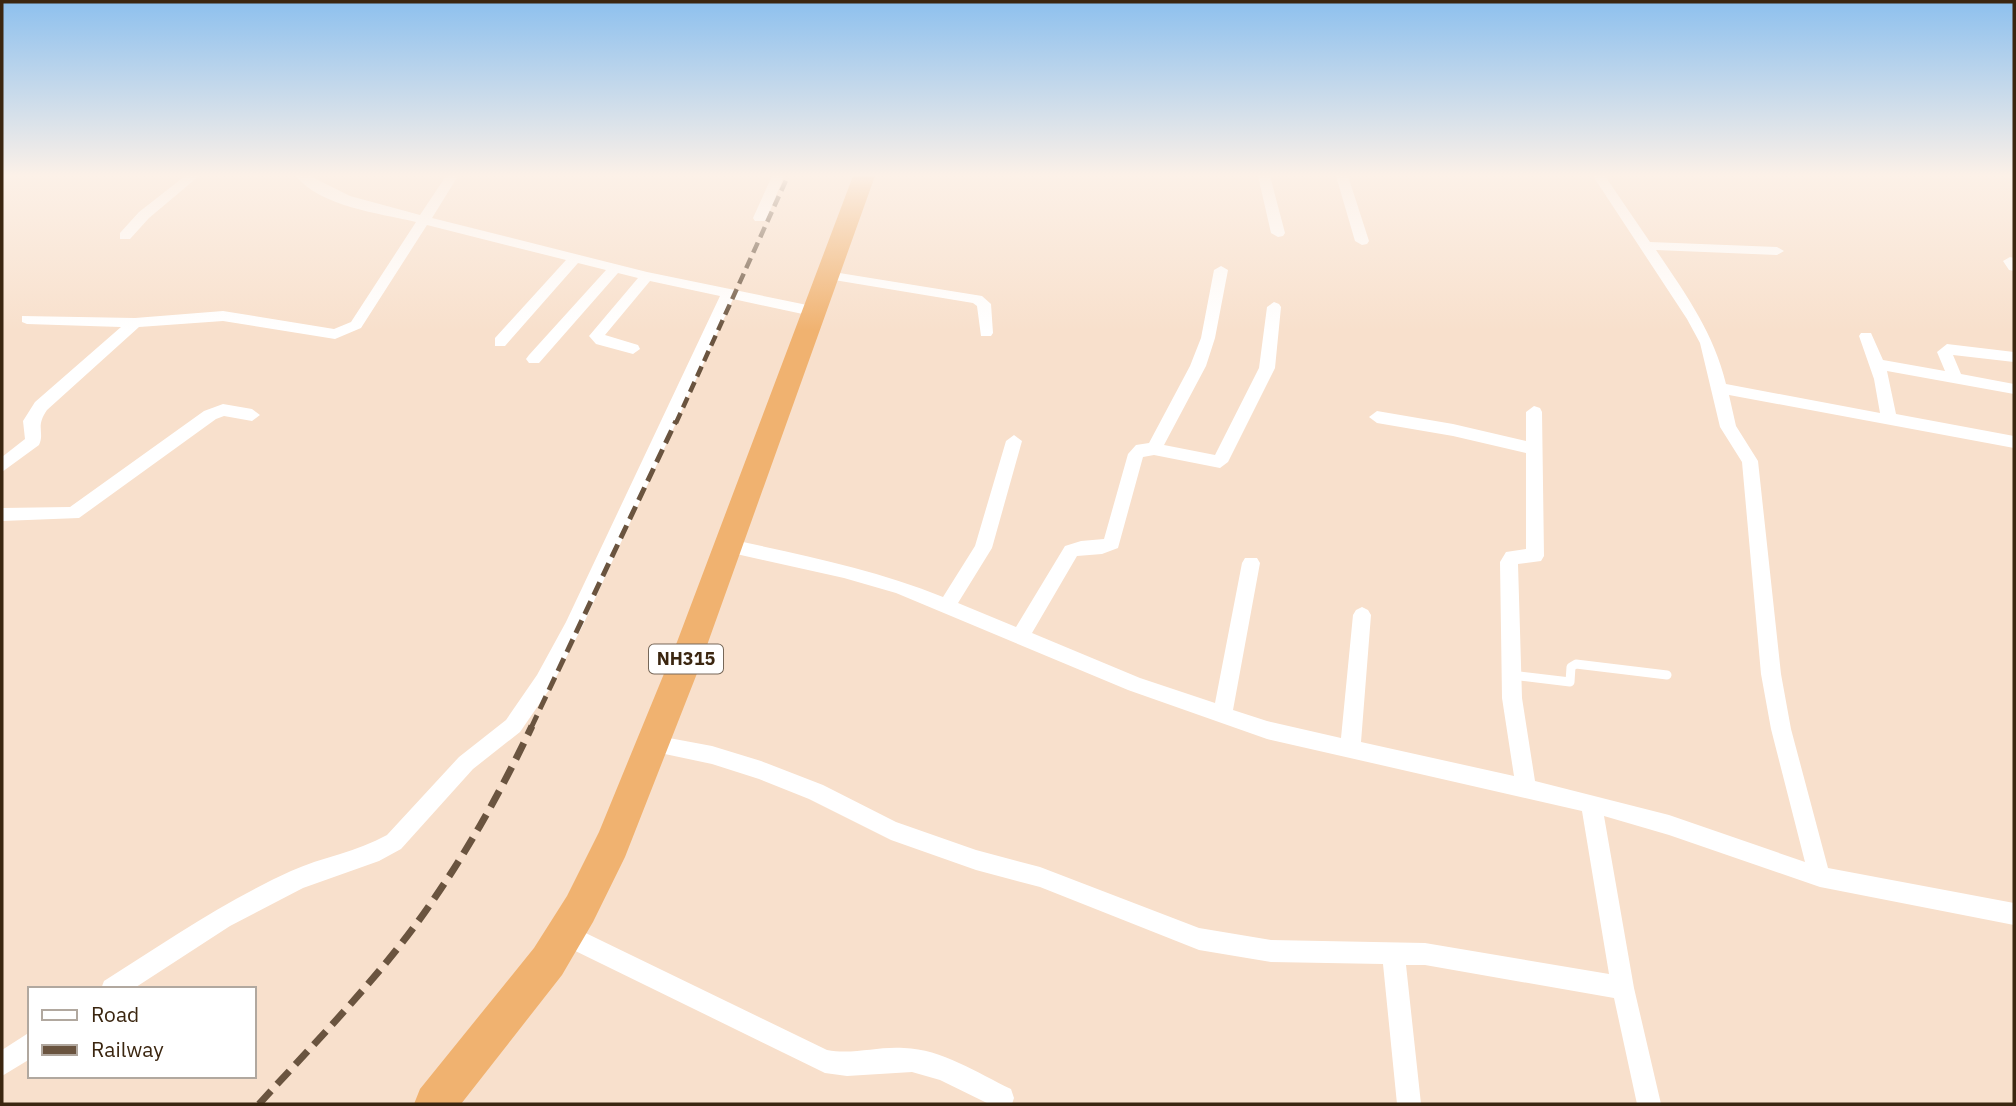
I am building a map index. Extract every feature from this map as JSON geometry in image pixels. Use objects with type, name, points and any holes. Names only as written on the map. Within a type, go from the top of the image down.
[{"type":"highway","name":"NH315","points":[[435,1104],[525,994],[565,934],[607,856],[729,546],[812,311],[845,228]]},
{"type":"street","points":[[125,236],[133,228]]},
{"type":"street","points":[[27,319],[135,324],[223,316],[342,333],[356,325],[420,228]]},
{"type":"street","points":[[455,228],[647,276],[812,311]]},
{"type":"street","points":[[1277,228],[1278,233]]},
{"type":"street","points":[[1358,228],[1362,241]]},
{"type":"street","points":[[1635,228],[1707,343],[1731,436],[1750,461],[1771,674],[1781,729],[1820,877]]},
{"type":"street","points":[[1648,246],[1777,251]]},
{"type":"street","points":[[500,342],[575,258]]},
{"type":"street","points":[[534,359],[615,268]]},
{"type":"street","points":[[1154,449],[1198,366],[1208,338],[1221,270]]},
{"type":"street","points":[[827,275],[978,299],[984,304],[985,333]]},
{"type":"street","points":[[633,349],[601,340],[596,336],[647,276]]},
{"type":"street","points":[[115,987],[222,918],[298,879],[379,851],[394,842],[466,763],[513,726],[544,681],[574,625],[729,293]]},
{"type":"street","points":[[1020,636],[1071,551],[1080,547],[1105,548],[1112,543],[1136,454],[1142,449],[1154,449],[1220,461],[1267,368],[1274,307]]},
{"type":"street","points":[[2,466],[33,442],[31,421],[41,406],[135,324]]},
{"type":"street","points":[[1866,336],[1889,418]]},
{"type":"street","points":[[1956,379],[1944,352],[1947,349],[2014,357]]},
{"type":"street","points":[[1876,364],[2014,389]]},
{"type":"street","points":[[1719,387],[1881,420],[1889,418],[2014,442]]},
{"type":"street","points":[[2,515],[74,513],[216,412],[252,415]]},
{"type":"street","points":[[1526,789],[1511,675],[1509,562],[1512,557],[1535,556],[1534,412]]},
{"type":"street","points":[[1377,417],[1453,430],[1533,449]]},
{"type":"street","points":[[947,605],[983,548],[1014,441]]},
{"type":"street","points":[[729,546],[844,571],[947,605],[1135,684],[1222,716],[1350,749],[1591,803],[1670,825],[1820,877],[2014,914]]},
{"type":"street","points":[[1222,716],[1251,562]]},
{"type":"street","points":[[1350,749],[1363,615]]},
{"type":"street","points":[[653,744],[712,755],[761,770],[816,792],[891,830],[976,860],[1040,877],[1199,939],[1271,951],[1425,954],[1623,988]]},
{"type":"street","points":[[1591,803],[1623,988],[1649,1104]]},
{"type":"street","points":[[565,934],[825,1061],[841,1066],[859,1066],[890,1059],[913,1060],[1002,1098]]},
{"type":"street","points":[[1393,952],[1409,1104]]},
{"type":"street","points":[[2,1063],[28,1045]]},
{"type":"lane","points":[[1511,675],[1570,681],[1571,667],[1576,664],[1667,676]]},
{"type":"railway","points":[[676,423],[765,228]]},
{"type":"railway","points":[[531,728],[676,421]]},
{"type":"railway","points":[[259,1104],[369,983],[429,906],[484,818],[532,726]]}]
